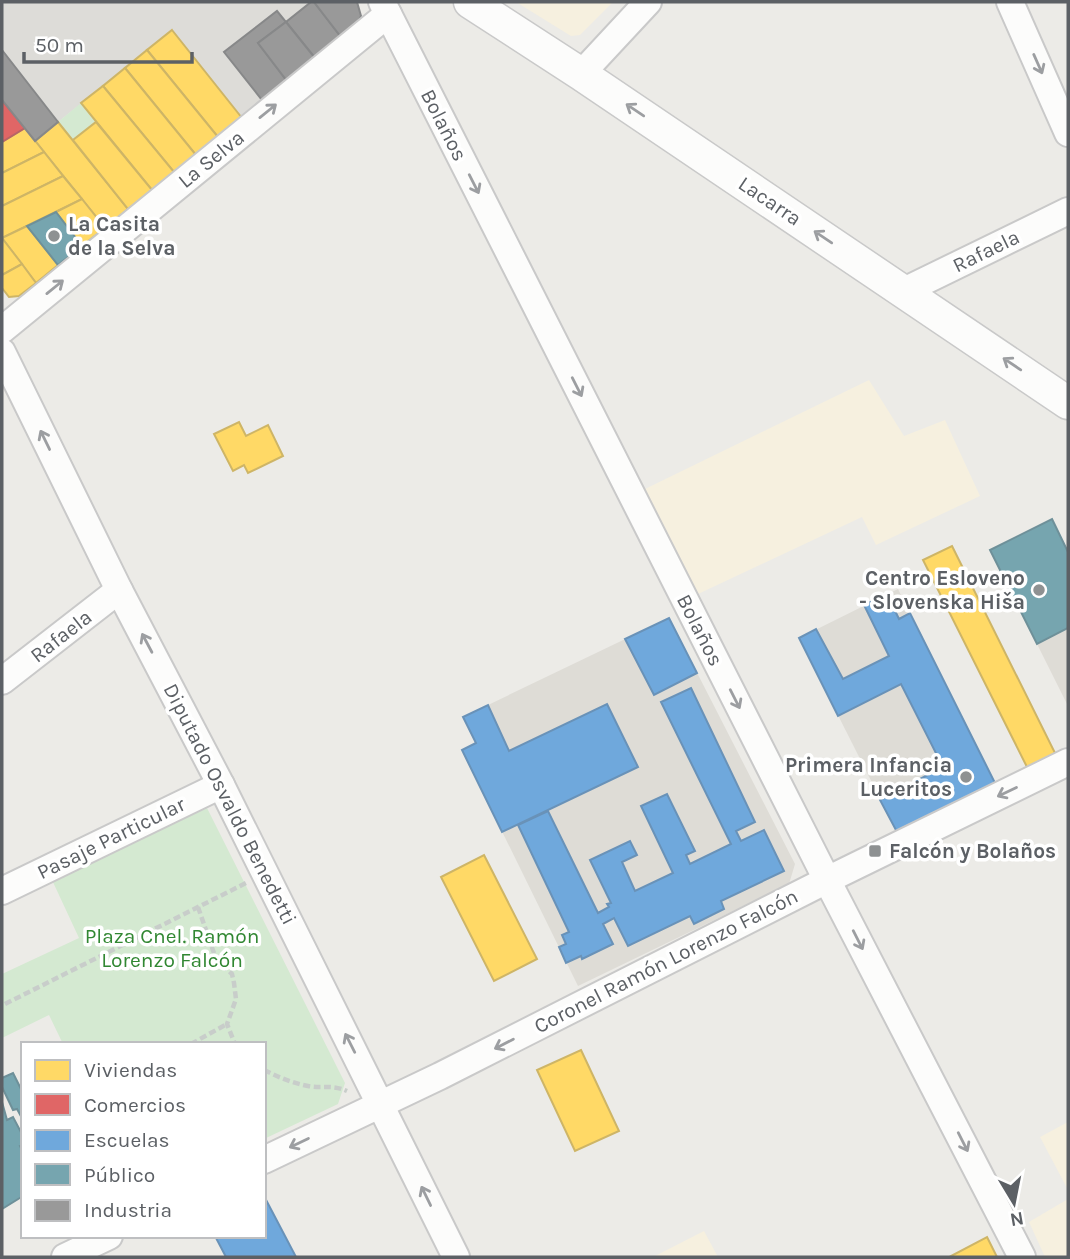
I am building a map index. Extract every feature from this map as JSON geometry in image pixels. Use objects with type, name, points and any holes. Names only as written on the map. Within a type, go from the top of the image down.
[{"type":"street","name":"Lacarra","points":[[470,2],[1068,403]]},
{"type":"street","points":[[581,74],[648,2]]},
{"type":"street","points":[[1010,2],[1068,133]]},
{"type":"street","name":"La Selva","points":[[2,330],[385,8]]},
{"type":"street","name":"Bolaños","points":[[385,8],[827,880],[1022,1257]]},
{"type":"street","name":"Rafaela","points":[[904,291],[1068,211]]},
{"type":"street","name":"Diputado Osvaldo Benedetti","points":[[2,352],[456,1257]]},
{"type":"street","name":"Rafaela","points":[[2,681],[120,590]]},
{"type":"street","name":"Coronel Ramón Lorenzo Falcón","points":[[266,1159],[1068,762]]},
{"type":"street","name":"Pasaje Particular","points":[[2,891],[221,785]]},
{"type":"street","points":[[65,1257],[104,1238]]},
{"type":"path","points":[[5,1004],[265,873]]},
{"type":"path","points":[[195,1042],[227,1024],[236,999],[232,974],[216,959],[198,906]]},
{"type":"path","points":[[227,1024],[234,1042]]},
{"type":"path","points":[[266,1071],[286,1081],[311,1087],[334,1085],[380,1104]]},
{"type":"shaded area","points":[[2,2],[311,2],[286,22],[277,11],[225,52],[265,104],[245,121],[172,30],[58,122],[2,50]]},
{"type":"shaded area","points":[[516,2],[613,2],[580,35],[571,36]]},
{"type":"shaded area","points":[[869,380],[904,436],[945,420],[980,496],[876,545],[862,517],[698,594],[645,489]]},
{"type":"shaded area","name":"Centro Esloveno - Slovenska Hiša","points":[[1052,519],[1068,552],[1068,706],[990,550]]},
{"type":"shaded area","points":[[898,589],[996,785],[897,832],[799,638]]},
{"type":"shaded area","points":[[669,618],[795,864],[789,884],[578,986],[462,750],[476,743],[463,717]]},
{"type":"shaded area","points":[[1068,1122],[1068,1190],[1040,1137]]},
{"type":"shaded area","points":[[1068,1199],[1068,1257],[1045,1257],[1029,1222]]},
{"type":"shaded area","points":[[704,1231],[718,1257],[653,1257]]},
{"type":"green space","points":[[81,103],[96,122],[73,140],[58,122]]},
{"type":"green space","name":"Plaza Cnel. Ramón Lorenzo Falcón","points":[[207,808],[345,1083],[338,1104],[266,1138],[266,1042],[62,1042],[49,1015],[2,1038],[2,974],[79,938],[52,880]]},
{"type":"building: Viviendas","points":[[172,30],[242,118],[218,137],[147,50]]},
{"type":"building: Viviendas","points":[[147,50],[218,137],[196,155],[125,68]]},
{"type":"building: Viviendas","points":[[125,68],[196,155],[174,172],[103,86]]},
{"type":"building: Viviendas","points":[[103,86],[174,172],[152,190],[81,103]]},
{"type":"building: Viviendas","points":[[58,122],[128,209],[105,228],[35,141]]},
{"type":"building: Viviendas","points":[[96,122],[152,190],[128,209],[73,140]]},
{"type":"building: Viviendas","points":[[25,128],[44,152],[2,173],[2,142]]},
{"type":"building: Viviendas","points":[[44,152],[63,176],[2,206],[2,173]]},
{"type":"building: Viviendas","points":[[63,176],[82,199],[2,238],[2,206]]},
{"type":"building: Viviendas","points":[[82,199],[105,228],[82,246],[56,212]]},
{"type":"building: Viviendas","points":[[27,226],[58,265],[36,283],[2,238]]},
{"type":"building: Viviendas","points":[[2,238],[22,264],[2,275]]},
{"type":"building: Viviendas","points":[[22,264],[36,283],[19,296],[9,297],[2,288],[2,275]]},
{"type":"building: Viviendas","points":[[239,422],[246,436],[268,425],[283,456],[248,473],[244,465],[233,471],[214,434]]},
{"type":"building: Viviendas","points":[[952,546],[1056,755],[1028,769],[923,560]]},
{"type":"building: Viviendas","points":[[484,855],[537,959],[494,981],[441,877]]},
{"type":"building: Viviendas","points":[[581,1050],[619,1131],[575,1151],[537,1070]]},
{"type":"building: Viviendas","points":[[987,1237],[997,1257],[951,1256]]},
{"type":"building: Comercios","points":[[2,100],[25,128],[2,142]]},
{"type":"building: Escuelas","points":[[887,594],[899,619],[910,613],[996,785],[897,832],[880,800],[943,767],[901,684],[838,716],[799,638],[816,629],[843,679],[889,656],[864,605]]},
{"type":"building: Escuelas","points":[[669,618],[697,673],[654,695],[625,639]]},
{"type":"building: Escuelas","points":[[691,688],[755,822],[736,831],[741,841],[764,830],[784,871],[721,901],[724,909],[694,924],[690,916],[628,946],[614,918],[603,924],[613,944],[582,959],[581,956],[566,963],[559,947],[566,944],[562,935],[569,932],[518,825],[548,811],[598,913],[611,903],[590,860],[630,841],[637,855],[622,862],[635,891],[673,873],[641,806],[667,794],[695,851],[686,855],[690,864],[731,844],[661,702]]},
{"type":"building: Escuelas","points":[[607,704],[638,767],[502,832],[462,750],[476,743],[463,717],[488,705],[509,751]]},
{"type":"building: Escuelas","points":[[266,1200],[296,1257],[226,1257],[216,1238],[266,1238]]},
{"type":"building: Público","name":"La Casita de la Selva","points":[[56,212],[82,246],[58,265],[27,226]]},
{"type":"building: Público","name":"Centro Esloveno - Slovenska Hiša","points":[[1052,519],[1068,552],[1068,628],[1037,644],[990,550]]},
{"type":"building: Público","points":[[13,1073],[21,1089],[21,1116],[17,1109],[13,1110],[2,1087],[2,1078]]},
{"type":"building: Público","points":[[2,1102],[7,1120],[13,1117],[21,1132],[21,1197],[2,1209]]},
{"type":"building: Industria","points":[[314,2],[341,37],[315,58],[286,22]]},
{"type":"building: Industria","points":[[314,2],[357,2],[361,16],[357,25],[341,37]]},
{"type":"building: Industria","points":[[277,11],[286,22],[258,43],[287,81],[262,100],[224,52]]},
{"type":"building: Industria","points":[[286,22],[315,58],[287,81],[258,43]]},
{"type":"building: Industria","points":[[2,50],[58,122],[35,141],[2,100]]},
{"type":"place","name":"La Casita de la Selva","points":[[54,236]]},
{"type":"place","name":"Centro Esloveno - Slovenska Hiša","points":[[1039,590]]},
{"type":"place","name":"Primera Infancia Luceritos","points":[[966,777]]},
{"type":"place","name":"Falcón y Bolaños","points":[[875,851]]}]
